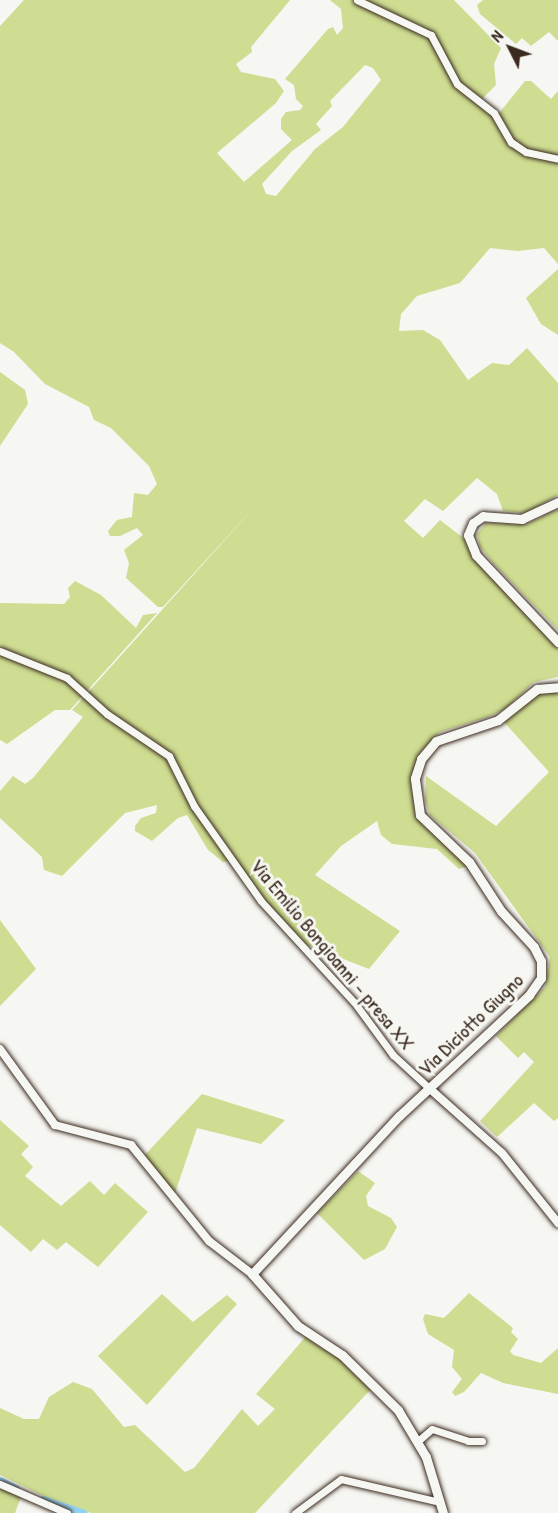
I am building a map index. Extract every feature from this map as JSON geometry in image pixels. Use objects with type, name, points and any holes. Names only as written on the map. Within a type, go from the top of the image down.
[{"type":"main road","points":[[558,502],[542,513],[522,519],[483,516],[473,523],[468,534],[476,555],[558,642]]},
{"type":"main road","name":"Via Diciotto Giugno","points":[[252,1274],[429,1088],[535,988],[542,969],[534,948],[501,911],[478,873],[420,814],[415,796],[416,769],[436,741],[498,720],[537,689],[558,687]]},
{"type":"main road","points":[[252,1274],[298,1326],[329,1344],[385,1394],[418,1441],[443,1513]]},
{"type":"street","points":[[357,0],[431,35],[457,84],[494,112],[511,142],[525,152],[558,159]]},
{"type":"street","name":"Via Emilio Bongioanni - presa XX","points":[[0,651],[67,678],[107,714],[169,756],[194,806],[261,901],[354,1002],[393,1055],[502,1154],[558,1223]]},
{"type":"street","points":[[0,1049],[55,1125],[131,1145],[209,1241],[252,1274]]},
{"type":"street","points":[[418,1441],[432,1429],[468,1441],[482,1441]]},
{"type":"street","points":[[295,1513],[342,1479],[440,1502]]},
{"type":"street","points":[[0,1484],[67,1513]]},
{"type":"green space","points":[[24,0],[290,0],[251,47],[252,52],[236,64],[241,72],[275,79],[284,91],[276,103],[217,153],[244,182],[292,140],[281,129],[281,119],[286,112],[300,110],[303,106],[296,99],[294,85],[285,79],[328,29],[333,27],[337,35],[343,28],[341,9],[330,0],[454,0],[501,48],[494,64],[496,85],[480,101],[496,117],[525,81],[531,81],[551,99],[558,91],[558,264],[544,248],[518,251],[490,248],[460,283],[417,296],[401,314],[399,331],[423,330],[440,340],[468,380],[492,363],[509,365],[527,348],[558,383],[558,495],[526,513],[503,511],[497,494],[477,478],[443,511],[425,499],[404,521],[423,538],[440,520],[466,540],[558,644],[558,677],[534,682],[505,709],[488,717],[440,732],[419,754],[421,821],[470,865],[459,869],[437,849],[392,844],[381,835],[377,821],[341,846],[315,875],[400,931],[369,969],[300,942],[232,861],[223,862],[208,850],[187,815],[178,818],[152,841],[135,831],[135,826],[141,818],[156,813],[157,805],[125,813],[62,876],[44,870],[42,857],[0,818],[0,791],[13,776],[25,784],[33,778],[83,717],[72,710],[259,502],[163,607],[158,607],[126,578],[129,563],[124,550],[143,535],[137,528],[120,536],[110,536],[108,531],[117,520],[132,517],[134,493],[148,495],[157,484],[149,466],[111,428],[94,420],[89,407],[45,384],[14,352],[0,343],[0,26]],"holes":[[[365,65],[373,68],[381,80],[343,127],[315,149],[276,196],[266,194],[262,184],[292,151],[321,130],[316,124],[332,106],[330,101]]]},
{"type":"green space","points":[[483,0],[558,0],[558,41],[549,32],[531,46],[522,38],[516,44],[480,14],[477,5]]},
{"type":"green space","points":[[558,269],[558,335],[541,324],[526,298]]},
{"type":"green space","points":[[0,372],[25,390],[28,404],[0,446]]},
{"type":"green space","points":[[558,509],[558,630],[494,564],[480,547],[477,534],[486,523],[527,524]]},
{"type":"green space","points":[[75,581],[101,595],[136,628],[143,615],[157,613],[70,710],[55,710],[7,744],[0,740],[0,603],[64,604],[70,597],[68,588]]},
{"type":"green space","points":[[558,688],[558,1118],[554,1121],[534,1103],[497,1137],[480,1121],[534,1062],[524,1052],[518,1058],[496,1036],[545,987],[550,957],[475,853],[430,815],[425,800],[426,776],[496,826],[549,772],[504,722],[539,692]]},
{"type":"green space","points":[[0,920],[36,969],[0,1006]]},
{"type":"green space","points":[[202,1094],[285,1120],[261,1144],[197,1128],[173,1199],[142,1158]]},
{"type":"green space","points":[[0,1120],[29,1146],[21,1154],[33,1167],[25,1176],[61,1206],[90,1181],[104,1195],[115,1183],[148,1212],[98,1267],[66,1242],[57,1250],[43,1239],[31,1252],[0,1225]]},
{"type":"green space","points":[[358,1171],[375,1183],[366,1196],[368,1206],[391,1218],[397,1227],[385,1249],[364,1260],[317,1213]]},
{"type":"green space","points":[[469,1293],[513,1328],[511,1332],[518,1339],[510,1351],[513,1355],[541,1363],[558,1348],[558,1394],[503,1383],[481,1373],[464,1392],[455,1396],[452,1392],[462,1379],[452,1367],[454,1350],[428,1334],[423,1319],[425,1314],[444,1318]]},
{"type":"green space","points":[[162,1294],[193,1322],[227,1295],[237,1304],[147,1405],[98,1356]]},
{"type":"green space","points":[[309,1333],[374,1386],[255,1513],[91,1513],[56,1502],[0,1475],[0,1408],[24,1419],[39,1419],[49,1397],[73,1382],[92,1389],[124,1427],[135,1425],[185,1472],[194,1468],[242,1409],[258,1426],[275,1409],[256,1394]]},
{"type":"green space","points":[[0,1486],[21,1497],[15,1513],[0,1513]]},
{"type":"waterway","points":[[0,1480],[16,1488]]},
{"type":"waterway","points":[[43,1499],[84,1513]]}]
